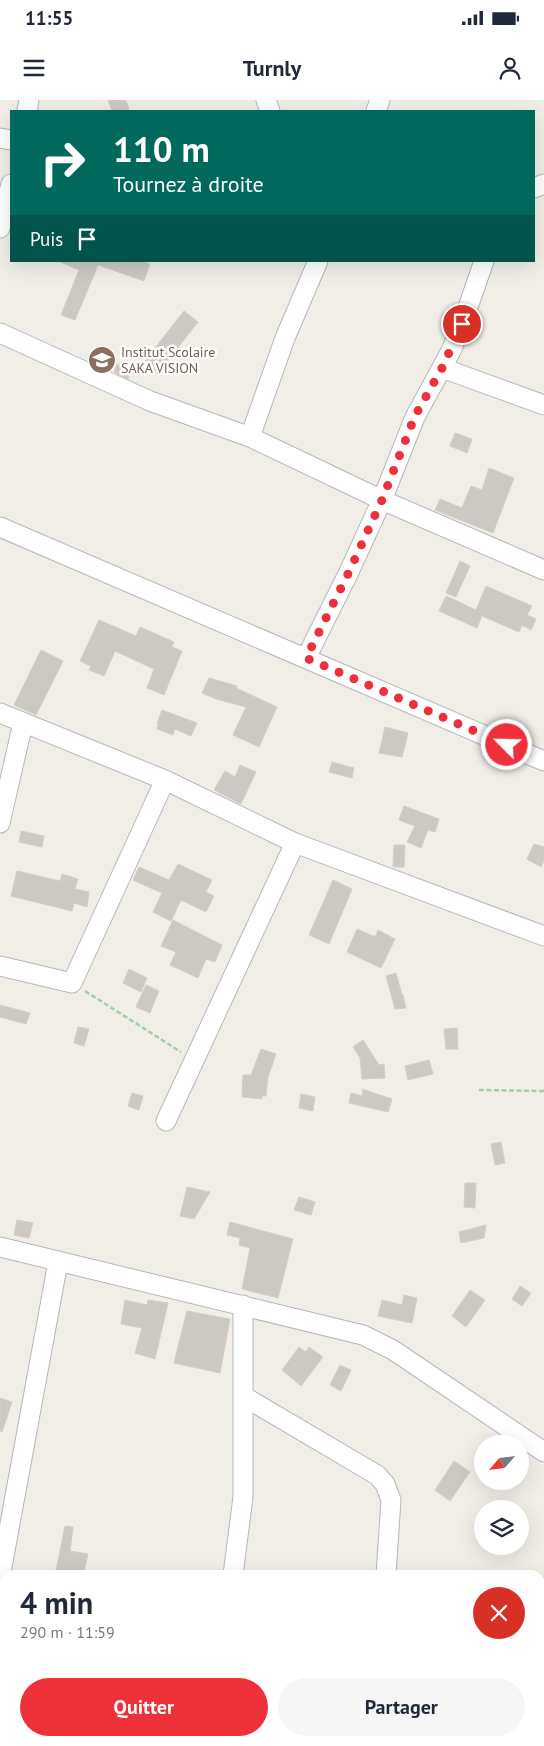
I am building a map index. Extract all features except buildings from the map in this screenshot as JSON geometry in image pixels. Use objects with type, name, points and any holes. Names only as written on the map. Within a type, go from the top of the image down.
[{"type":"street","points":[[0,228],[10,188]]},
{"type":"street","points":[[250,437],[285,338],[318,262]]},
{"type":"street","points":[[306,658],[382,500],[415,416],[442,368],[467,310],[484,262]]},
{"type":"street","points":[[0,333],[150,401],[250,437],[382,500],[544,570]]},
{"type":"street","points":[[442,368],[544,405]]},
{"type":"street","points":[[0,527],[544,761]]},
{"type":"street","points":[[0,713],[165,780],[295,843],[544,936]]},
{"type":"street","points":[[0,824],[23,723]]},
{"type":"street","points":[[0,966],[72,983],[165,780]]},
{"type":"street","points":[[166,1121],[295,843]]},
{"type":"street","points":[[0,1247],[363,1334],[378,1341],[544,1452]]},
{"type":"street","points":[[1,1570],[58,1262]]},
{"type":"street","points":[[234,1570],[243,1497],[243,1305]]},
{"type":"street","points":[[243,1396],[377,1475],[385,1484],[391,1500],[386,1570]]},
{"type":"path","points":[[72,983],[193,1060]]},
{"type":"path","points":[[479,1090],[544,1091]]},
{"type":"place","name":"Institut Scolaire SAKA VISION","points":[[102,360]]},
{"type":"route","points":[[462,324],[452,349],[415,416],[382,500],[306,658],[507,745]]}]
